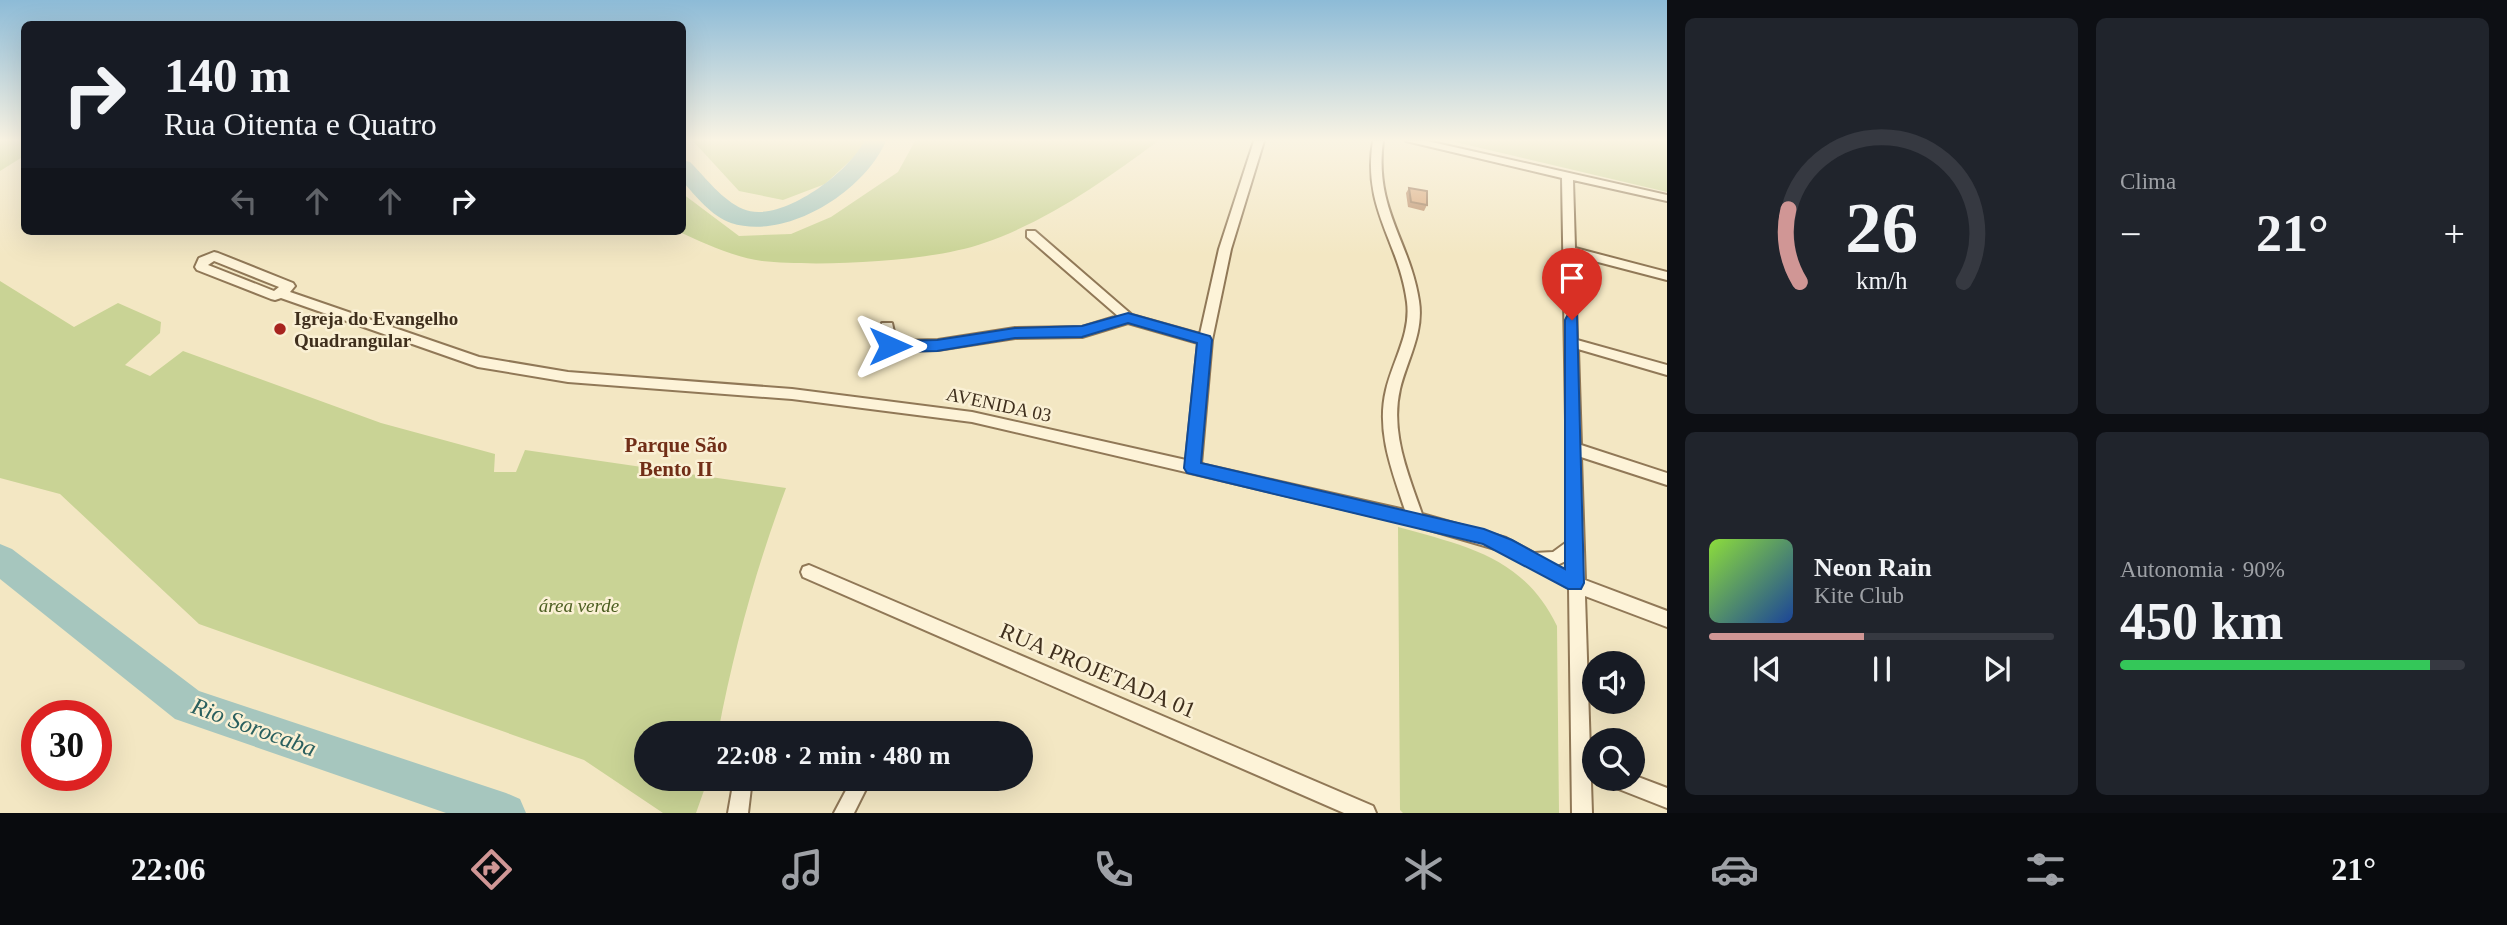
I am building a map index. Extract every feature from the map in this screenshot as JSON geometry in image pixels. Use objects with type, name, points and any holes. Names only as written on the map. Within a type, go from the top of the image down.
[{"type":"street","points":[[1193,468],[1205,340],[1225,249],[1247,179]]},
{"type":"street","points":[[1375,179],[1386,226],[1407,273],[1414,304],[1413,339],[1392,390],[1390,425],[1394,452],[1416,519]]},
{"type":"street","points":[[1567,179],[1573,343],[1574,583],[1585,728]]},
{"type":"street","points":[[1588,179],[1667,198]]},
{"type":"street","points":[[1031,234],[1128,318],[1205,340]]},
{"type":"street","points":[[1570,250],[1667,276]]},
{"type":"street","name":"AVENIDA 03","points":[[281,293],[289,286],[231,261],[214,256],[200,265],[214,274],[272,295],[281,293],[478,362],[568,377],[792,394],[972,417],[1416,519],[1484,537],[1574,583],[1667,619]]},
{"type":"street","points":[[887,326],[890,346],[918,346],[985,340],[1015,333],[1082,332],[1128,318]]},
{"type":"street","points":[[1573,343],[1667,370]]},
{"type":"street","points":[[1574,449],[1667,479]]},
{"type":"street","points":[[1530,560],[1554,560],[1566,554],[1574,545]]},
{"type":"street","name":"RUA PROJETADA 01","points":[[809,572],[1366,813]]},
{"type":"street","points":[[1645,790],[1667,799]]},
{"type":"street","points":[[738,813],[741,791]]},
{"type":"street","points":[[844,813],[856,791]]},
{"type":"street","points":[[1582,813],[1585,791]]},
{"type":"green space","points":[[728,179],[830,179],[825,184],[783,200],[739,191]]},
{"type":"green space","points":[[888,179],[1105,179],[1053,212],[984,243],[935,255],[843,263],[762,261],[708,245],[686,235],[686,196],[739,236],[791,234],[831,217]]},
{"type":"green space","points":[[1612,179],[1667,179],[1667,192]]},
{"type":"green space","name":"área verde","points":[[0,281],[74,327],[118,303],[161,322],[160,333],[125,365],[150,376],[183,351],[381,423],[495,454],[494,472],[516,472],[525,450],[786,488],[747,609],[721,721],[634,721],[634,791],[704,791],[696,813],[663,813],[584,760],[199,624],[60,494],[0,478]]},
{"type":"green space","points":[[1398,527],[1469,548],[1510,569],[1528,584],[1557,626],[1559,813],[1403,813],[1400,810]]},
{"type":"building","points":[[1409,188],[1427,191],[1427,205],[1411,202]]},
{"type":"waterway","name":"Rio Sorocaba","points":[[694,179],[731,213],[757,221],[794,213],[812,203],[843,179]]},
{"type":"waterway","name":"Rio Sorocaba","points":[[0,559],[188,706],[506,813]]},
{"type":"place","name":"Igreja do Evangelho Quadrangular","points":[[280,329]]},
{"type":"district","name":"Parque São Bento II","points":[[676,457]]},
{"type":"route","points":[[890,346],[937,345],[985,340],[1015,333],[1082,332],[1128,318],[1150,327],[1205,340],[1193,468],[1484,537],[1506,545],[1574,583],[1572,320]]}]
